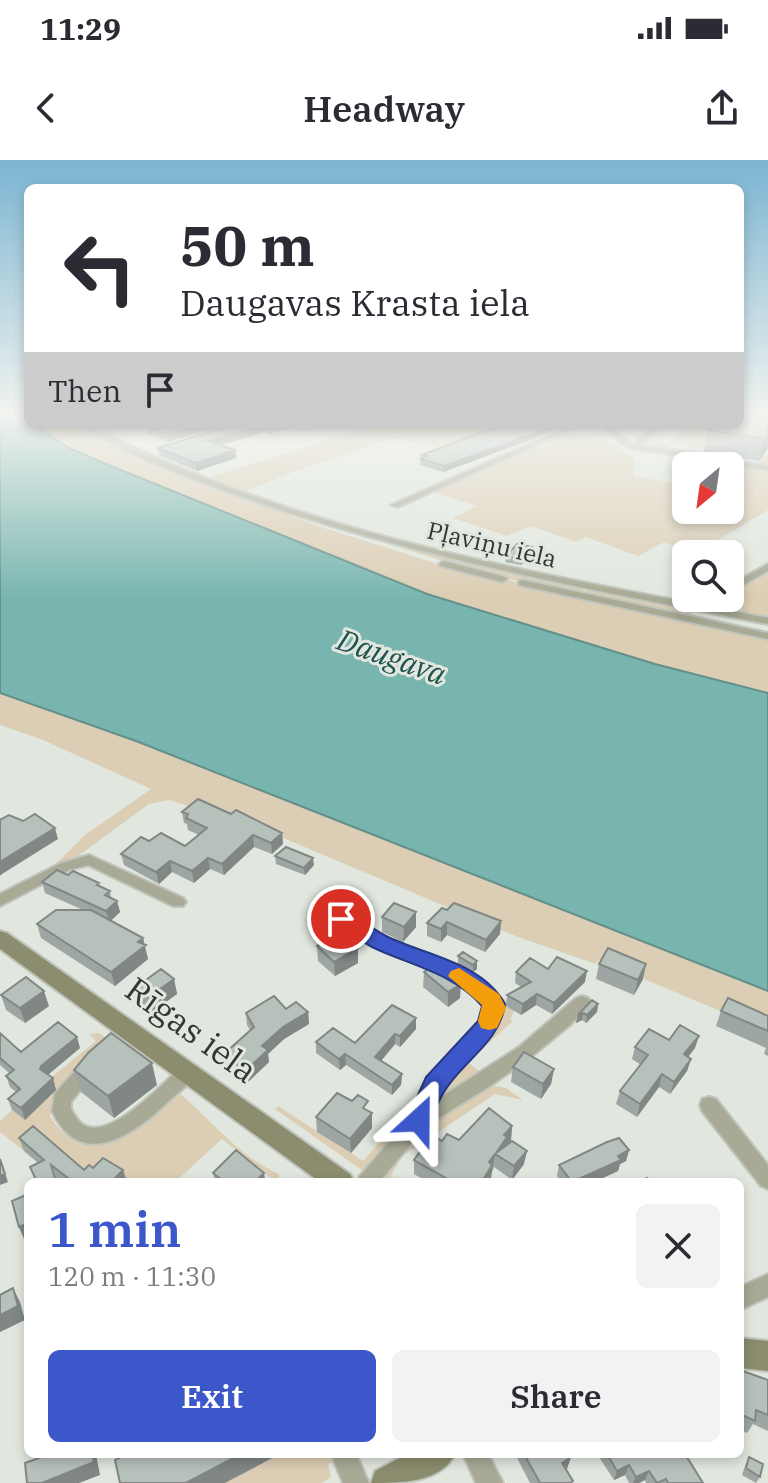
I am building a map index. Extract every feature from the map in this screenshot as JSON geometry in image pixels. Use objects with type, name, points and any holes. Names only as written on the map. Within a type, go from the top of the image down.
[{"type":"main road","name":"Rīgas iela","points":[[4,947],[117,1043],[187,1072],[335,1178]]},
{"type":"main road","points":[[744,1353],[768,1356]]},
{"type":"main road","points":[[387,1483],[432,1458]]},
{"type":"street","name":"Pļaviņu iela","points":[[196,476],[295,514],[508,571],[672,603]]},
{"type":"street","points":[[395,505],[462,476]]},
{"type":"street","points":[[295,514],[325,527],[464,569],[768,636]]},
{"type":"street","points":[[744,581],[768,567]]},
{"type":"street","points":[[690,620],[701,612]]},
{"type":"street","name":"Pļaviņu iela","points":[[720,612],[768,621]]},
{"type":"street","points":[[735,612],[739,616]]},
{"type":"street","points":[[0,901],[64,867],[89,860],[178,902]]},
{"type":"street","points":[[341,919],[379,942],[441,965],[482,991],[494,1004],[486,1028],[435,1084],[419,1120],[370,1178]]},
{"type":"street","points":[[419,1120],[503,1068],[562,1024],[582,1003]]},
{"type":"street","points":[[117,1043],[70,1086],[62,1099],[61,1111],[66,1121],[85,1135],[98,1137],[125,1128],[187,1072]]},
{"type":"street","points":[[709,1105],[768,1180]]},
{"type":"street","points":[[744,1297],[768,1285]]},
{"type":"street","points":[[345,1458],[356,1483]]},
{"type":"street","points":[[477,1458],[490,1483]]},
{"type":"shaded area","points":[[135,476],[187,476],[315,525],[441,565],[768,638],[768,693],[655,664],[427,594]]},
{"type":"shaded area","points":[[215,476],[284,476],[246,491],[208,478]]},
{"type":"shaded area","points":[[470,476],[633,476],[672,483],[672,524],[744,524],[744,476],[768,476],[768,510],[718,540],[672,540],[672,545],[664,542],[638,556],[586,537],[576,542],[531,526],[507,536],[453,518],[477,506],[433,492]]},
{"type":"shaded area","points":[[309,519],[502,571],[585,588],[580,594],[478,572]]},
{"type":"shaded area","points":[[768,571],[768,618],[744,612],[744,586]]},
{"type":"shaded area","points":[[588,589],[672,606],[672,612],[695,612],[685,616],[582,595]]},
{"type":"shaded area","points":[[0,693],[136,741],[768,991],[768,1031],[599,960],[596,964],[518,937],[262,829],[169,800],[149,804],[74,859],[0,895],[17,883],[53,867],[85,835],[151,789],[43,740],[0,725]]},
{"type":"shaded area","points":[[502,997],[511,1003],[508,1007],[514,1011],[510,1019],[513,1021],[468,1062],[482,1074],[557,1022],[483,1077],[453,1092],[442,1093],[439,1090],[442,1081],[493,1023]]},
{"type":"shaded area","points":[[99,1033],[108,1039],[53,1101],[50,1116],[65,1134],[80,1142],[103,1141],[176,1090],[237,1147],[279,1174],[279,1178],[271,1178],[222,1139],[179,1178],[93,1178],[38,1139],[24,1151],[0,1132],[0,1121],[12,1110],[25,1119],[56,1089],[38,1088],[96,1041],[89,1034]]},
{"type":"shaded area","points":[[496,1086],[506,1088],[523,1100],[495,1094],[401,1157],[391,1176],[394,1178],[384,1178],[396,1162],[434,1123],[479,1093]]},
{"type":"shaded area","points":[[419,1088],[423,1094],[418,1110],[363,1171],[275,1109],[278,1106],[363,1161],[412,1105]]},
{"type":"shaded area","points":[[272,1458],[337,1460],[328,1464],[331,1477],[322,1483],[225,1483]]},
{"type":"water","name":"Daugava","points":[[0,476],[135,476],[427,594],[655,664],[768,693],[768,991],[136,741],[0,693]]},
{"type":"building","points":[[517,544],[532,547],[521,559],[506,556]]},
{"type":"building","points":[[198,799],[231,814],[236,810],[282,833],[271,843],[253,835],[222,864],[208,858],[192,871],[170,861],[156,872],[121,854],[141,837],[149,841],[161,833],[185,846],[207,828],[186,818],[188,814],[182,812]]},
{"type":"building","points":[[35,814],[55,828],[0,862],[0,820],[9,815],[23,821]]},
{"type":"building","points":[[286,847],[313,858],[304,868],[275,856]]},
{"type":"building","points":[[57,870],[68,875],[73,871],[99,883],[97,885],[110,891],[105,895],[117,901],[106,911],[42,882]]},
{"type":"building","points":[[394,903],[416,912],[404,927],[382,917]]},
{"type":"building","points":[[454,903],[501,921],[486,940],[447,922],[441,929],[427,923],[442,908],[447,910]]},
{"type":"building","points":[[56,910],[91,910],[143,938],[138,942],[146,945],[111,972],[37,924]]},
{"type":"building","points":[[341,932],[358,948],[334,962],[317,946]]},
{"type":"building","points":[[608,948],[646,964],[638,980],[599,964]]},
{"type":"building","points":[[463,952],[477,961],[473,965],[458,956]]},
{"type":"building","points":[[557,957],[587,971],[554,1003],[537,994],[523,1004],[507,995],[531,982],[516,972],[530,958],[548,969]]},
{"type":"building","points":[[444,962],[459,970],[452,976],[461,984],[448,992],[424,972],[436,963],[439,966]]},
{"type":"building","points":[[161,969],[174,979],[149,997],[135,988]]},
{"type":"building","points":[[26,977],[44,991],[20,1008],[1,995]]},
{"type":"building","points":[[274,996],[286,1009],[296,1002],[308,1012],[283,1027],[262,1046],[268,1050],[246,1070],[224,1054],[254,1027],[246,1013]]},
{"type":"building","points":[[728,998],[768,1016],[768,1031],[721,1011]]},
{"type":"building","points":[[592,1000],[598,1004],[587,1015],[578,1015]]},
{"type":"building","points":[[392,1005],[416,1018],[400,1036],[395,1034],[375,1057],[402,1074],[392,1085],[345,1054],[339,1059],[316,1042],[333,1028],[355,1043]]},
{"type":"building","points":[[58,1022],[77,1037],[41,1066],[40,1069],[53,1078],[21,1108],[8,1099],[20,1089],[6,1076],[14,1070],[0,1058],[0,1033],[21,1052]]},
{"type":"building","points":[[680,1025],[699,1036],[684,1054],[691,1059],[674,1082],[662,1074],[640,1104],[620,1091],[648,1055],[635,1047],[649,1029],[669,1040]]},
{"type":"building","points":[[111,1033],[152,1063],[108,1096],[74,1070]]},
{"type":"building","points":[[524,1052],[554,1069],[543,1084],[513,1067]]},
{"type":"building","points":[[337,1093],[352,1101],[358,1095],[368,1101],[363,1108],[372,1113],[350,1139],[316,1117]]},
{"type":"building","points":[[489,1108],[512,1126],[496,1153],[512,1141],[527,1151],[514,1166],[495,1154],[484,1178],[446,1178],[414,1160],[432,1135],[442,1141],[447,1134],[459,1140]]},
{"type":"building","points":[[33,1126],[84,1170],[89,1165],[93,1168],[103,1158],[123,1170],[115,1178],[68,1178],[51,1165],[55,1178],[35,1178],[30,1167],[44,1160],[19,1138]]},
{"type":"building","points":[[619,1138],[629,1150],[618,1156],[621,1160],[581,1178],[569,1178],[559,1165]]},
{"type":"building","points":[[236,1150],[264,1173],[259,1178],[219,1178],[213,1173]]},
{"type":"building","points":[[0,1159],[5,1174],[0,1176]]},
{"type":"building","points":[[24,1196],[24,1225],[19,1227],[12,1201]]},
{"type":"building","points":[[13,1288],[18,1306],[0,1315],[0,1295]]},
{"type":"building","points":[[744,1371],[768,1380],[768,1415],[756,1410],[755,1421],[744,1416]]},
{"type":"building","points":[[749,1457],[763,1464],[760,1477],[746,1468]]},
{"type":"building","points":[[39,1458],[93,1458],[94,1462],[42,1483],[27,1483],[25,1463]]},
{"type":"building","points":[[233,1458],[186,1483],[120,1483],[115,1460]]},
{"type":"building","points":[[526,1458],[570,1458],[562,1463],[573,1481],[540,1483]]},
{"type":"building","points":[[609,1458],[687,1458],[703,1483],[668,1483],[666,1479],[657,1483],[649,1471],[636,1477],[629,1465],[617,1471]]},
{"type":"slow traffic","points":[[459,976],[482,991],[494,1004],[489,1021]]},
{"type":"route","points":[[341,919],[379,942],[441,965],[482,991],[494,1004],[486,1028],[435,1084],[419,1120]]}]
